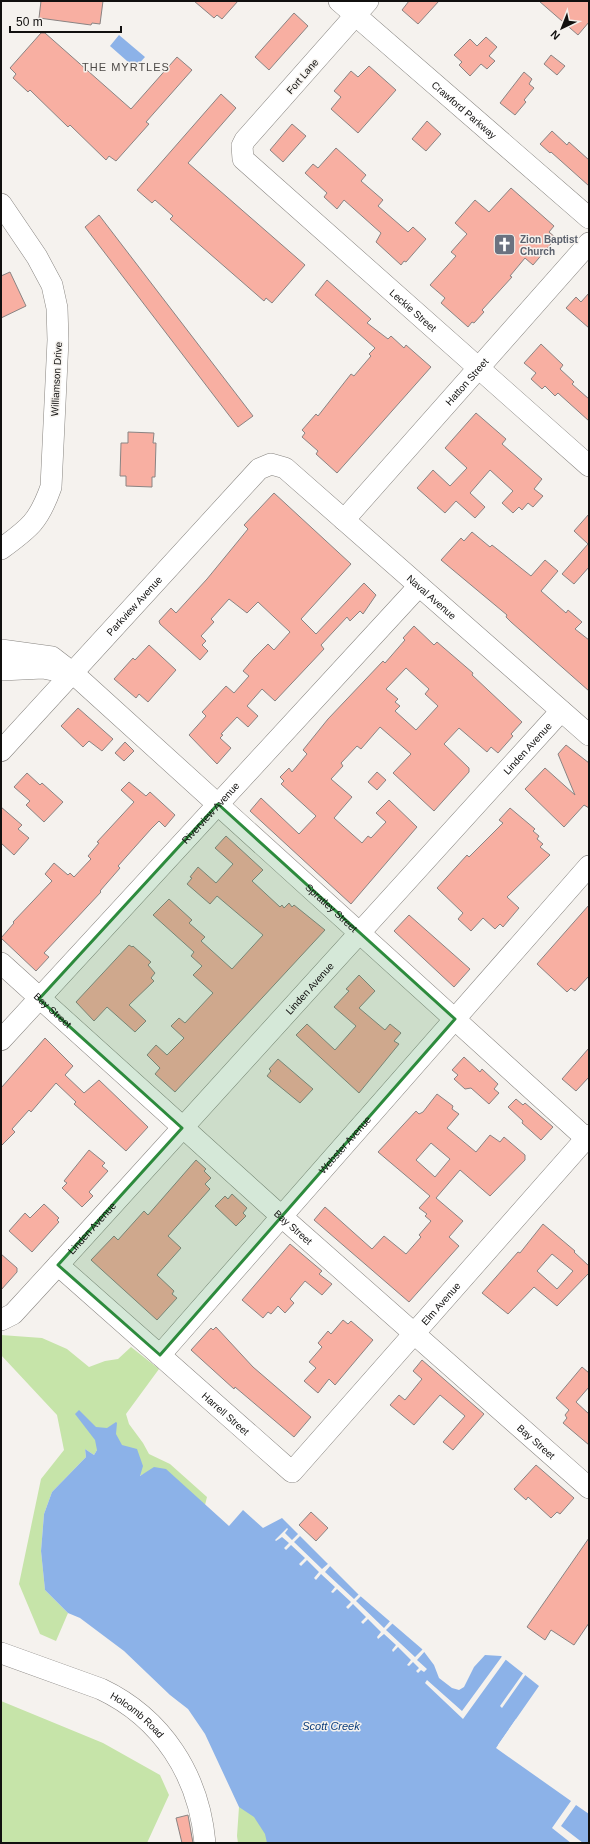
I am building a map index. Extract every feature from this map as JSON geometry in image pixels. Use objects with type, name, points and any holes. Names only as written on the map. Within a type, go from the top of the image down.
[{"type":"street","name":"Crawford Parkway","points":[[339,1],[362,8],[589,218]]},
{"type":"street","name":"Fort Lane","points":[[241,153],[245,140],[362,8]]},
{"type":"street","name":"Leckie Street","points":[[241,153],[247,165],[589,466]]},
{"type":"street","name":"Williamson Drive","points":[[1,204],[34,251],[52,285],[57,308],[58,336],[51,487],[44,507],[27,530],[1,549]]},
{"type":"street","name":"Hatton Street","points":[[344,520],[589,243]]},
{"type":"street","name":"Naval Avenue","points":[[271,464],[285,468],[589,735]]},
{"type":"street","name":"Parkview Avenue","points":[[1,751],[74,674],[259,469],[271,464]]},
{"type":"street","name":"Riverview Avenue","points":[[1,1040],[419,586]]},
{"type":"street","name":"Spratley Street","points":[[1,650],[52,657],[74,674],[359,933],[588,1138]]},
{"type":"street","points":[[1,670],[43,668],[74,674]]},
{"type":"street","name":"Linden Avenue","points":[[58,1264],[561,711]]},
{"type":"street","name":"Webster Avenue","points":[[160,1355],[589,866]]},
{"type":"street","name":"Bay Street","points":[[1,963],[182,1128],[589,1488]]},
{"type":"street","name":"Elm Avenue","points":[[292,1472],[588,1138]]},
{"type":"street","points":[[1,1320],[13,1314],[58,1264],[160,1355]]},
{"type":"street","name":"Harrell Street","points":[[160,1355],[292,1472]]},
{"type":"street","name":"Holcomb Road","points":[[1,1653],[101,1688],[116,1696],[147,1721],[169,1746],[190,1779],[200,1807],[205,1843]]},
{"type":"highlighted area","points":[[218,804],[455,1019],[160,1355],[58,1265],[182,1128],[39,999]]},
{"type":"green space","points":[[1,1335],[42,1338],[67,1349],[89,1367],[105,1361],[118,1359],[131,1347],[159,1369],[126,1414],[129,1424],[149,1454],[170,1464],[207,1497],[205,1505],[155,1470],[139,1476],[97,1450],[94,1455],[85,1449],[86,1457],[52,1492],[44,1514],[41,1551],[45,1590],[68,1613],[56,1641],[40,1634],[19,1584],[41,1479],[64,1450],[57,1415],[1,1355]]},
{"type":"green space","points":[[1,1701],[103,1743],[160,1775],[169,1795],[147,1843],[1,1843]]},
{"type":"green space","points":[[248,1804],[276,1843],[238,1843],[239,1807]]},
{"type":"water","points":[[119,35],[145,57],[135,68],[110,46]]},
{"type":"water","name":"Scott Creek","points":[[79,1410],[96,1427],[107,1428],[116,1422],[117,1423],[116,1434],[122,1445],[137,1449],[143,1466],[140,1476],[154,1467],[166,1469],[229,1526],[243,1510],[263,1528],[282,1518],[358,1594],[422,1649],[434,1665],[439,1678],[452,1688],[459,1690],[464,1687],[474,1667],[485,1655],[501,1656],[539,1686],[498,1745],[589,1807],[589,1843],[267,1843],[265,1834],[254,1817],[239,1807],[205,1734],[188,1709],[170,1695],[124,1651],[80,1618],[68,1613],[45,1590],[41,1551],[44,1514],[52,1492],[86,1457],[85,1449],[94,1455],[97,1450],[95,1440],[75,1414]]},
{"type":"pier","points":[[287,1528],[288,1529],[285,1533],[292,1540],[299,1533],[301,1535],[294,1542],[322,1569],[329,1563],[331,1565],[325,1572],[354,1599],[360,1593],[362,1595],[356,1601],[384,1628],[391,1620],[394,1622],[386,1630],[415,1657],[424,1648],[426,1650],[417,1660],[427,1669],[424,1672],[421,1670],[418,1673],[416,1671],[419,1668],[413,1662],[409,1666],[407,1665],[411,1660],[398,1647],[393,1652],[392,1650],[396,1645],[384,1634],[378,1639],[377,1637],[381,1632],[368,1619],[363,1624],[361,1622],[366,1617],[353,1604],[348,1609],[346,1607],[351,1602],[337,1589],[333,1593],[331,1592],[335,1587],[321,1574],[316,1580],[314,1578],[319,1572],[307,1560],[301,1566],[299,1564],[305,1558],[291,1545],[286,1550],[284,1548],[289,1543],[282,1537],[276,1541],[275,1540]]},
{"type":"pier","points":[[503,1655],[507,1658],[463,1719],[425,1683],[427,1680],[462,1711]]},
{"type":"pier","points":[[524,1672],[526,1674],[502,1708],[500,1706]]},
{"type":"pier","points":[[516,1719],[517,1721],[501,1744],[589,1805],[589,1814],[576,1805],[561,1826],[583,1843],[571,1843],[552,1828],[571,1801],[496,1748]]},
{"type":"building","points":[[41,1],[103,1],[100,24],[92,23],[91,25],[39,18]]},
{"type":"building","points":[[194,1],[238,1],[222,19],[217,15],[214,18]]},
{"type":"building","points":[[409,1],[439,1],[418,24],[402,10]]},
{"type":"building","points":[[539,1],[589,1],[589,22],[578,35]]},
{"type":"building","points":[[294,13],[308,26],[269,70],[255,57]]},
{"type":"building","points":[[41,33],[45,33],[131,109],[177,57],[192,70],[146,122],[149,124],[116,161],[109,156],[106,160],[70,125],[68,127],[30,90],[28,92],[13,78],[16,74],[10,68]]},
{"type":"building","points":[[486,37],[497,47],[489,56],[495,61],[487,69],[481,64],[470,76],[459,65],[462,62],[454,55],[470,39],[477,46]]},
{"type":"building","points":[[551,55],[565,66],[557,75],[544,64]]},
{"type":"building","points":[[369,66],[396,90],[358,133],[331,109],[341,97],[334,91],[351,71],[358,77]]},
{"type":"building","points":[[524,72],[532,79],[529,84],[534,88],[524,100],[526,102],[515,115],[500,103]]},
{"type":"building","points":[[221,94],[236,108],[188,163],[305,265],[272,303],[266,298],[264,301],[170,219],[173,216],[155,200],[152,203],[137,190]]},
{"type":"building","points":[[427,121],[441,134],[426,151],[412,139]]},
{"type":"building","points":[[292,124],[306,136],[283,162],[270,150]]},
{"type":"building","points":[[552,131],[567,145],[569,142],[589,160],[589,186],[540,144]]},
{"type":"building","points":[[336,148],[366,175],[361,181],[383,200],[378,206],[408,232],[413,227],[426,239],[406,262],[404,261],[401,265],[376,242],[381,233],[344,200],[337,209],[324,197],[327,193],[305,173],[313,164],[318,168]]},
{"type":"building","name":"Zion Baptist Church","points":[[511,188],[554,226],[549,232],[556,238],[533,265],[525,258],[510,276],[512,277],[482,310],[484,312],[468,327],[441,303],[445,298],[430,285],[456,256],[451,252],[467,234],[455,223],[475,200],[489,212]]},
{"type":"building","points":[[99,215],[253,416],[238,427],[85,227]]},
{"type":"building","points":[[10,272],[26,306],[1,318],[1,276]]},
{"type":"building","points":[[327,280],[371,319],[367,323],[388,339],[391,336],[404,348],[406,345],[431,367],[337,473],[316,454],[318,451],[302,437],[305,433],[302,430],[316,414],[318,416],[351,374],[354,376],[371,356],[369,354],[375,348],[315,295]]},
{"type":"building","points":[[589,293],[589,328],[566,308],[576,297],[581,302]]},
{"type":"building","points":[[541,344],[563,365],[560,369],[574,382],[572,384],[589,399],[589,421],[558,393],[555,396],[545,386],[542,389],[531,379],[536,373],[524,363]]},
{"type":"building","points":[[476,413],[506,439],[502,444],[542,479],[534,489],[543,496],[533,507],[528,503],[522,510],[519,507],[513,513],[502,503],[513,491],[490,470],[470,493],[485,507],[475,518],[456,501],[445,513],[417,488],[433,470],[450,486],[467,468],[445,448]]},
{"type":"building","points":[[128,432],[154,433],[153,443],[156,443],[155,477],[152,477],[152,487],[126,486],[126,476],[120,476],[121,443],[128,443]]},
{"type":"building","points":[[274,493],[351,564],[301,619],[316,634],[364,583],[376,595],[363,614],[360,611],[350,621],[347,617],[321,645],[324,649],[275,701],[262,689],[247,706],[258,716],[248,727],[237,717],[221,734],[223,735],[220,738],[231,748],[217,764],[189,735],[206,716],[202,712],[226,686],[234,693],[249,676],[243,671],[254,658],[268,644],[274,650],[290,632],[258,602],[247,613],[229,599],[211,619],[214,622],[201,636],[206,641],[202,645],[208,651],[200,660],[160,624],[159,621],[171,608],[176,613],[207,579],[248,529],[244,525]]},
{"type":"building","points":[[589,514],[589,567],[574,584],[562,574],[588,544],[574,531]]},
{"type":"building","points":[[472,532],[490,547],[492,545],[531,576],[545,560],[558,571],[541,591],[566,613],[568,610],[582,622],[575,629],[589,640],[589,691],[511,622],[506,617],[507,615],[441,560],[461,538],[464,541]]},
{"type":"building","points":[[414,626],[434,645],[437,642],[473,673],[472,675],[522,722],[511,734],[513,736],[498,753],[491,747],[487,752],[459,728],[444,744],[469,768],[469,772],[434,811],[393,773],[411,754],[380,727],[361,749],[357,746],[341,763],[343,766],[331,779],[352,797],[334,818],[362,843],[368,836],[371,838],[386,822],[376,813],[389,800],[417,827],[351,904],[250,811],[261,798],[299,834],[316,816],[281,784],[284,781],[280,777],[289,768],[292,772],[307,754],[303,750],[328,719],[383,661],[385,663],[405,640],[403,638]],"holes":[[[406,668],[429,689],[425,694],[438,706],[416,730],[395,711],[400,706],[395,702],[398,699],[386,689]]]},
{"type":"building","points":[[149,645],[176,670],[148,702],[139,694],[136,698],[114,679],[133,658],[135,660]]},
{"type":"building","points":[[78,708],[113,739],[102,751],[89,741],[83,747],[61,726]]},
{"type":"building","points":[[125,742],[134,751],[124,761],[115,753]]},
{"type":"building","points":[[566,745],[589,763],[589,808],[584,805],[564,827],[525,789],[545,768],[575,795],[558,754]]},
{"type":"building","points":[[377,772],[386,780],[377,790],[368,782]]},
{"type":"building","points":[[27,773],[40,785],[42,783],[63,802],[44,822],[26,805],[30,801],[14,787]]},
{"type":"building","points":[[129,782],[146,796],[150,792],[175,815],[165,827],[159,821],[118,866],[120,868],[100,891],[101,892],[44,953],[49,957],[36,971],[1,938],[14,923],[13,922],[52,881],[45,874],[54,863],[68,875],[70,873],[74,877],[91,859],[88,856],[99,843],[97,842],[134,802],[121,790]]},
{"type":"building","points":[[1,807],[22,825],[18,829],[29,838],[14,855],[1,843]]},
{"type":"building","points":[[510,808],[535,829],[533,831],[539,836],[537,839],[543,844],[540,847],[550,855],[507,897],[519,908],[503,927],[500,924],[495,929],[483,918],[471,931],[458,919],[463,913],[437,888],[467,855],[469,857],[503,823],[499,820]]},
{"type":"building","points":[[226,836],[263,870],[252,881],[280,907],[282,905],[284,908],[289,903],[292,907],[294,905],[325,930],[175,1092],[155,1074],[160,1068],[147,1055],[156,1045],[167,1055],[184,1038],[171,1026],[179,1018],[185,1023],[213,993],[193,975],[202,966],[191,956],[194,952],[153,915],[169,899],[192,920],[189,923],[205,937],[201,941],[232,969],[263,935],[217,896],[210,904],[187,884],[192,878],[190,877],[198,867],[216,883],[233,864],[215,848]]},
{"type":"building","points":[[589,905],[589,976],[575,991],[571,988],[567,992],[537,964]]},
{"type":"building","points":[[409,915],[470,969],[454,987],[394,931]]},
{"type":"building","points":[[129,945],[132,947],[133,946],[151,962],[148,965],[155,973],[151,978],[154,981],[129,1005],[146,1021],[135,1032],[107,1007],[94,1021],[76,1002]]},
{"type":"building","points":[[359,975],[375,991],[359,1008],[385,1030],[390,1024],[401,1033],[394,1041],[399,1044],[359,1093],[296,1035],[307,1024],[335,1050],[356,1026],[334,1007],[349,991],[346,989]]},
{"type":"building","points":[[45,1038],[73,1066],[65,1075],[84,1093],[99,1080],[148,1127],[126,1151],[74,1104],[76,1102],[56,1083],[31,1112],[29,1110],[12,1129],[15,1132],[1,1146],[1,1088]]},
{"type":"building","points":[[589,1048],[589,1077],[576,1091],[562,1079]]},
{"type":"building","points":[[464,1057],[480,1072],[482,1069],[498,1084],[494,1089],[499,1093],[489,1104],[471,1088],[465,1089],[454,1079],[458,1075],[452,1070]]},
{"type":"building","points":[[278,1059],[313,1089],[300,1103],[267,1076],[271,1071],[269,1069]]},
{"type":"building","points":[[437,1094],[453,1106],[452,1109],[459,1114],[447,1128],[476,1152],[490,1135],[500,1142],[504,1137],[525,1155],[525,1160],[490,1196],[460,1170],[436,1198],[463,1221],[449,1237],[459,1246],[409,1302],[314,1220],[325,1207],[372,1249],[384,1236],[406,1254],[421,1237],[419,1235],[431,1221],[425,1216],[427,1214],[419,1208],[430,1196],[378,1152],[416,1111],[419,1114],[423,1112]],"holes":[[[431,1143],[450,1159],[435,1177],[416,1160]]]},
{"type":"building","points":[[516,1099],[523,1105],[525,1103],[553,1127],[541,1140],[522,1123],[523,1121],[508,1107]]},
{"type":"building","points":[[89,1150],[105,1163],[102,1166],[108,1171],[89,1192],[93,1196],[82,1207],[62,1188],[67,1183],[64,1181]]},
{"type":"building","points":[[196,1160],[206,1169],[204,1171],[211,1178],[205,1184],[210,1189],[168,1236],[181,1248],[157,1275],[174,1291],[172,1294],[177,1298],[157,1320],[91,1260],[114,1236],[118,1240],[144,1211],[148,1215]]},
{"type":"building","points":[[232,1194],[247,1208],[243,1213],[246,1216],[236,1226],[215,1206],[225,1196],[228,1199]]},
{"type":"building","points":[[44,1204],[59,1218],[57,1220],[59,1222],[32,1252],[9,1231],[25,1213],[30,1218]]},
{"type":"building","points":[[543,1224],[575,1251],[574,1252],[589,1266],[589,1273],[557,1306],[534,1287],[508,1314],[482,1293],[518,1252],[520,1253]],"holes":[[[552,1254],[573,1271],[557,1289],[537,1271]]]},
{"type":"building","points":[[290,1244],[322,1271],[319,1274],[332,1284],[322,1295],[305,1281],[290,1299],[294,1303],[285,1313],[278,1306],[271,1314],[268,1312],[263,1318],[242,1300]]},
{"type":"building","points":[[1,1254],[17,1268],[17,1272],[1,1290]]},
{"type":"building","points":[[343,1320],[348,1324],[351,1321],[373,1340],[335,1385],[329,1379],[318,1393],[304,1381],[316,1368],[309,1362],[322,1347],[318,1343],[328,1331],[331,1334]]},
{"type":"building","points":[[216,1327],[253,1367],[311,1417],[294,1437],[235,1387],[234,1389],[191,1350],[211,1328],[213,1330]]},
{"type":"building","points":[[422,1360],[484,1414],[453,1450],[443,1442],[465,1416],[440,1395],[414,1425],[390,1405],[399,1395],[405,1400],[422,1379],[413,1371]]},
{"type":"building","points":[[582,1367],[589,1373],[589,1387],[576,1402],[589,1414],[589,1445],[563,1423],[567,1418],[565,1415],[569,1410],[556,1398]]},
{"type":"building","points":[[536,1465],[574,1498],[560,1514],[557,1512],[551,1518],[528,1497],[526,1500],[514,1489]]},
{"type":"building","points":[[311,1512],[328,1528],[316,1541],[299,1525]]},
{"type":"building","points":[[589,1538],[589,1623],[574,1645],[551,1630],[545,1640],[527,1627]]},
{"type":"building","points":[[188,1815],[193,1843],[182,1843],[176,1818]]},
{"type":"place","name":"Zion Baptist Church","points":[[504,245]]},
{"type":"district","name":"THE MYRTLES","points":[[126,67]]}]
